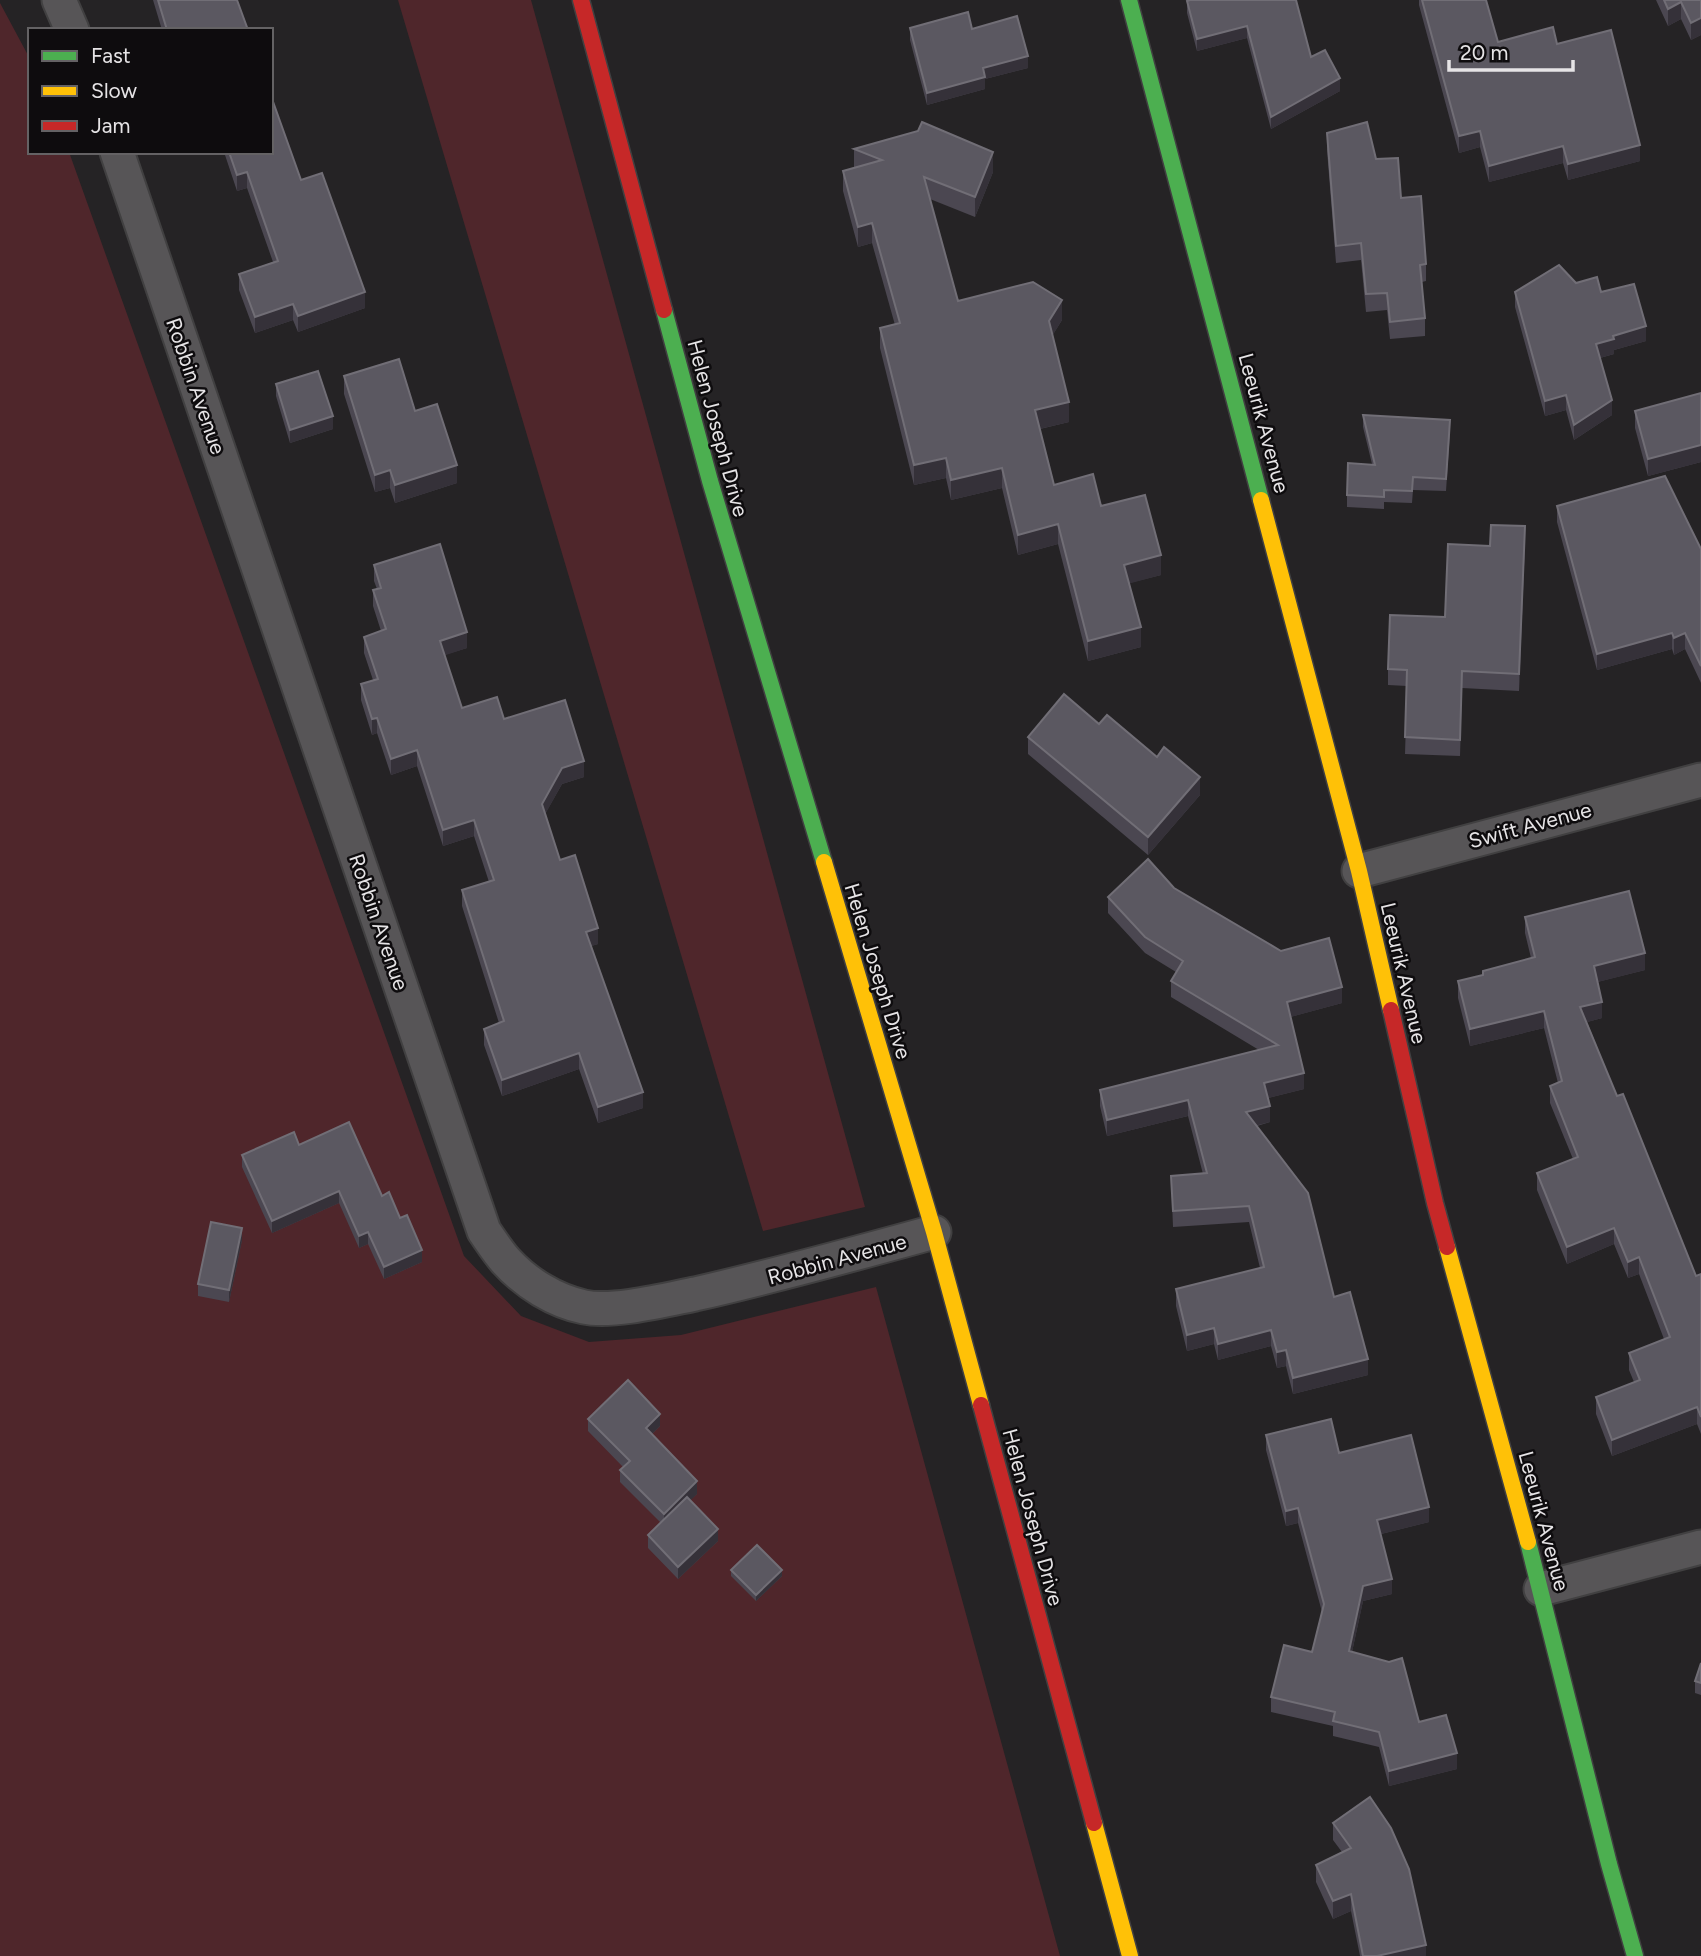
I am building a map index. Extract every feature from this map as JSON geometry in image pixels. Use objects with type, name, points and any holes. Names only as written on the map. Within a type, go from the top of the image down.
[{"type":"street","points":[[59,0],[71,28]]},
{"type":"street","name":"Helen Joseph Drive","points":[[581,0],[710,481],[934,1233],[1130,1956]]},
{"type":"street","name":"Leeurik Avenue","points":[[1129,0],[1359,871],[1435,1203],[1541,1589],[1609,1864],[1635,1956]]},
{"type":"street","name":"Robbin Avenue","points":[[118,154],[480,1220],[484,1231],[507,1262],[538,1288],[563,1301],[586,1308],[620,1307],[665,1301],[772,1277],[934,1233]]},
{"type":"street","name":"Swift Avenue","points":[[1359,871],[1701,780]]},
{"type":"street","points":[[1541,1589],[1701,1547]]},
{"type":"shaded area","points":[[398,0],[531,0],[865,1207],[763,1231]]},
{"type":"shaded area","points":[[0,3],[28,55],[28,154],[70,154],[464,1256],[521,1316],[589,1342],[681,1335],[876,1287],[1060,1956],[0,1956]]},
{"type":"building","points":[[158,0],[237,0],[247,28],[166,28]]},
{"type":"building","points":[[1296,0],[1311,57],[1325,50],[1340,78],[1271,117],[1247,26],[1197,39],[1187,1]]},
{"type":"building","points":[[1422,0],[1486,0],[1498,42],[1553,27],[1557,44],[1611,30],[1640,145],[1568,164],[1563,146],[1489,166],[1480,131],[1459,136]]},
{"type":"building","points":[[1664,0],[1701,0],[1701,18],[1691,23],[1681,2],[1668,9]]},
{"type":"building","points":[[968,12],[972,29],[1017,16],[1028,56],[983,68],[985,77],[927,93],[910,28]]},
{"type":"building","points":[[273,102],[301,180],[322,173],[365,292],[298,316],[293,304],[255,317],[239,274],[278,261],[247,172],[237,175],[230,154],[273,154]]},
{"type":"building","points":[[922,122],[993,152],[975,197],[924,177],[958,301],[1033,282],[1062,300],[1049,321],[1069,402],[1035,410],[1054,485],[1093,474],[1101,506],[1145,495],[1161,555],[1124,565],[1141,627],[1088,641],[1058,524],[1018,535],[1002,468],[951,480],[946,458],[914,465],[880,328],[900,323],[872,223],[858,227],[843,171],[882,160],[854,149],[918,131]]},
{"type":"building","points":[[1367,122],[1376,159],[1398,158],[1401,198],[1421,196],[1426,264],[1420,265],[1425,318],[1390,322],[1387,293],[1366,294],[1361,243],[1336,246],[1327,133]]},
{"type":"building","points":[[1559,265],[1576,283],[1597,277],[1601,292],[1634,284],[1646,326],[1596,344],[1612,400],[1574,425],[1566,395],[1545,401],[1515,292]]},
{"type":"building","points":[[399,359],[415,411],[437,404],[457,465],[395,485],[390,470],[375,475],[344,376]]},
{"type":"building","points":[[318,371],[333,416],[290,430],[276,384]]},
{"type":"building","points":[[1701,393],[1701,445],[1648,459],[1635,411]]},
{"type":"building","points":[[1363,415],[1450,420],[1446,479],[1413,477],[1412,491],[1384,490],[1384,497],[1347,495],[1348,463],[1375,465]]},
{"type":"building","points":[[1665,476],[1701,549],[1701,666],[1685,633],[1674,638],[1672,633],[1597,654],[1557,506]]},
{"type":"building","points":[[1491,525],[1525,526],[1519,674],[1462,671],[1460,740],[1405,737],[1407,670],[1388,669],[1390,615],[1445,617],[1448,544],[1490,546]]},
{"type":"building","points":[[440,544],[467,632],[440,641],[462,708],[497,697],[504,719],[565,700],[584,761],[562,768],[542,804],[560,860],[575,855],[598,928],[586,932],[643,1092],[598,1107],[579,1053],[502,1080],[484,1029],[504,1021],[462,890],[494,880],[474,820],[443,830],[417,750],[391,759],[377,718],[372,719],[361,684],[378,679],[364,637],[386,629],[373,590],[381,588],[374,565]]},
{"type":"building","points":[[1064,694],[1099,724],[1107,715],[1157,757],[1164,747],[1200,777],[1148,837],[1028,737]]},
{"type":"building","points":[[1148,859],[1174,888],[1281,951],[1329,938],[1342,987],[1287,1002],[1304,1073],[1264,1083],[1270,1106],[1246,1112],[1308,1193],[1334,1297],[1350,1292],[1368,1359],[1293,1378],[1286,1350],[1277,1352],[1271,1330],[1218,1344],[1214,1328],[1187,1335],[1176,1289],[1264,1267],[1249,1206],[1173,1211],[1171,1176],[1207,1173],[1188,1100],[1107,1120],[1100,1090],[1278,1045],[1171,981],[1183,961],[1145,937],[1108,897]]},
{"type":"building","points":[[1629,891],[1645,953],[1594,966],[1602,1002],[1580,1007],[1617,1096],[1623,1094],[1696,1276],[1701,1274],[1701,1417],[1697,1407],[1612,1440],[1596,1397],[1640,1380],[1629,1353],[1670,1337],[1639,1257],[1628,1262],[1614,1228],[1567,1247],[1537,1173],[1578,1157],[1550,1086],[1562,1081],[1544,1011],[1470,1029],[1458,981],[1483,975],[1483,971],[1535,957],[1525,917]]},
{"type":"building","points":[[349,1122],[382,1196],[389,1192],[400,1218],[407,1215],[422,1250],[384,1267],[368,1232],[359,1236],[339,1191],[272,1221],[242,1155],[294,1132],[299,1145]]},
{"type":"building","points":[[211,1222],[242,1228],[229,1290],[198,1284]]},
{"type":"building","points":[[628,1380],[660,1414],[646,1428],[697,1481],[664,1514],[620,1470],[630,1461],[588,1419]]},
{"type":"building","points":[[1331,1419],[1339,1453],[1411,1435],[1429,1507],[1377,1520],[1392,1579],[1363,1586],[1349,1651],[1389,1662],[1402,1658],[1419,1722],[1446,1715],[1457,1753],[1389,1771],[1379,1732],[1333,1721],[1335,1712],[1271,1697],[1284,1645],[1312,1652],[1324,1604],[1298,1508],[1286,1511],[1266,1435]]},
{"type":"building","points":[[687,1497],[718,1529],[678,1567],[648,1535]]},
{"type":"building","points":[[757,1545],[782,1570],[756,1595],[731,1570]]},
{"type":"building","points":[[1701,1663],[1701,1683],[1695,1681]]},
{"type":"building","points":[[1370,1797],[1391,1828],[1409,1869],[1426,1945],[1377,1956],[1363,1956],[1351,1894],[1333,1901],[1316,1865],[1351,1848],[1333,1823]]},
{"type":"traffic: fast","points":[[1129,0],[1261,500]]},
{"type":"traffic: fast","points":[[664,310],[710,481],[824,862]]},
{"type":"traffic: fast","points":[[1528,1542],[1609,1864],[1635,1956]]},
{"type":"traffic: slow","points":[[1261,500],[1359,871],[1391,1010]]},
{"type":"traffic: slow","points":[[824,862],[934,1232],[981,1405]]},
{"type":"traffic: slow","points":[[1447,1247],[1528,1542]]},
{"type":"traffic: slow","points":[[1094,1823],[1130,1956]]},
{"type":"traffic: jam","points":[[581,0],[664,310]]},
{"type":"traffic: jam","points":[[1391,1010],[1447,1247]]},
{"type":"traffic: jam","points":[[981,1405],[1094,1823]]}]
